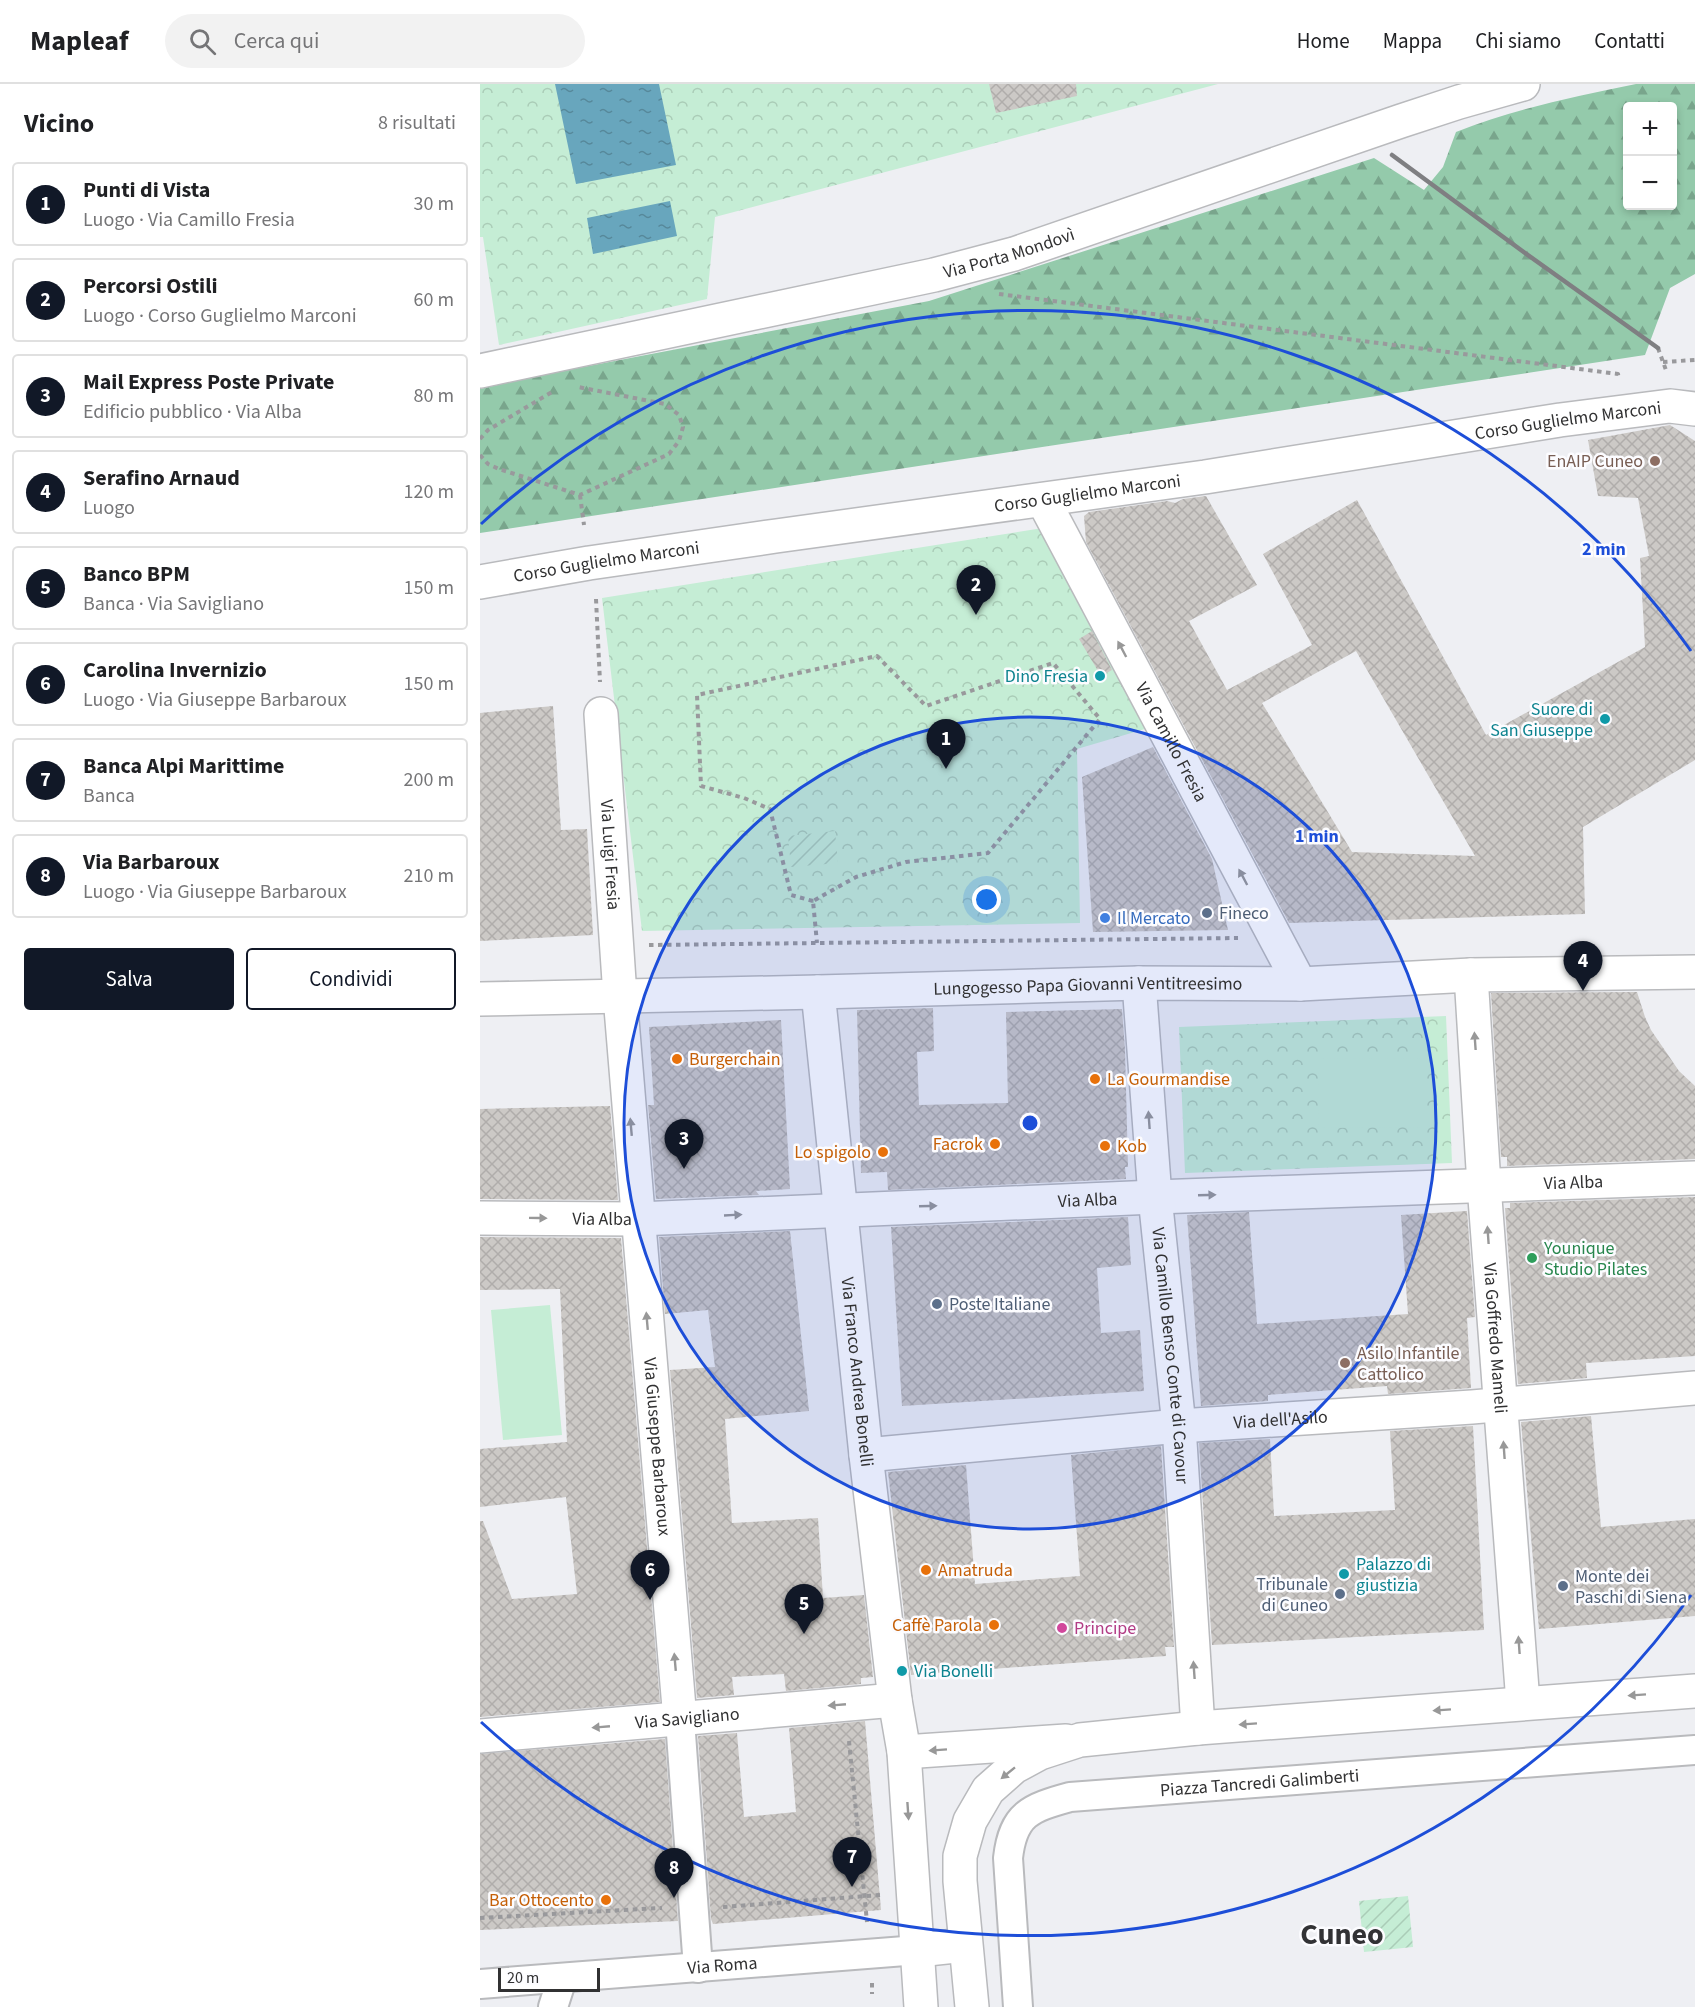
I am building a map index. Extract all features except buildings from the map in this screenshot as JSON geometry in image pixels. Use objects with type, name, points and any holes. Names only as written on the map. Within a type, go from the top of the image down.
[{"type":"street","name":"Via Porta Mondovì","points":[[480,371],[934,275],[1014,254],[1410,118],[1523,84]]},
{"type":"street","name":"Corso Guglielmo Marconi","points":[[480,582],[589,563],[1205,477],[1560,420],[1670,406],[1695,409]]},
{"type":"street","name":"Via Camillo Fresia","points":[[1043,500],[1300,984]]},
{"type":"street","name":"Via Luigi Fresia","points":[[601,714],[620,996]]},
{"type":"street","name":"Lungogesso Papa Giovanni Ventitreesimo","points":[[480,999],[818,993],[1139,982],[1300,984],[1471,975],[1695,972]]},
{"type":"street","name":"Via Goffredo Mameli","points":[[1471,975],[1484,1185],[1523,1703]]},
{"type":"street","name":"Via Camillo Benso Conte di Cavour","points":[[1139,982],[1155,1197],[1179,1426],[1198,1728]]},
{"type":"street","name":"Via Franco Andrea Bonelli","points":[[818,993],[866,1455],[895,1700],[904,1752]]},
{"type":"street","name":"Via Giuseppe Barbaroux","points":[[620,996],[680,1720],[698,1968]]},
{"type":"street","name":"Via Alba","points":[[480,1218],[638,1219],[1155,1197],[1695,1178]]},
{"type":"street","name":"Via dell'Asilo","points":[[866,1455],[1179,1426],[1354,1416],[1695,1388]]},
{"type":"street","points":[[921,2007],[904,1752],[1695,1691]]},
{"type":"street","name":"Via Savigliano","points":[[480,1736],[895,1700]]},
{"type":"street","points":[[972,2007],[960,1881],[960,1857],[970,1821],[988,1790],[1014,1767],[1040,1753],[1080,1740]]},
{"type":"street","name":"Piazza Tancredi Galimberti","points":[[1018,2007],[1008,1858],[1011,1838],[1020,1820],[1041,1806],[1070,1797],[1695,1750]]},
{"type":"street","name":"Via Roma","points":[[480,1984],[965,1945]]},
{"type":"street","points":[[553,2007],[562,1979]]},
{"type":"path","points":[[988,292],[1618,374],[1622,385]]},
{"type":"path","points":[[1658,348],[1668,377]]},
{"type":"path","points":[[1663,362],[1695,360]]},
{"type":"path","points":[[480,455],[488,464],[499,469],[580,495],[669,454],[679,441],[683,427],[679,415],[665,404],[575,387]]},
{"type":"path","points":[[480,439],[488,430],[554,390]]},
{"type":"path","points":[[580,495],[584,525]]},
{"type":"path","points":[[596,599],[601,714]]},
{"type":"path","points":[[877,656],[926,706],[1053,663],[1100,719],[988,853],[906,862],[856,877],[813,901],[790,895],[770,809],[744,798],[701,786],[698,695],[877,656]]},
{"type":"path","points":[[813,901],[817,943]]},
{"type":"path","points":[[617,946],[1275,938]]},
{"type":"path","points":[[849,1741],[866,1911]]},
{"type":"path","points":[[723,1907],[880,1895]]},
{"type":"path","points":[[480,1918],[664,1908]]},
{"type":"green space","points":[[480,84],[1218,84],[715,217],[707,299],[499,345],[483,237],[480,237]]},
{"type":"green space","points":[[1636,84],[1695,84],[1695,274],[1670,288],[1645,355],[480,533],[480,389],[541,375],[929,301],[1374,158],[1424,190],[1443,167],[1456,132],[1568,98]]},
{"type":"green space","points":[[1043,528],[1155,726],[1077,749],[1080,923],[642,931],[602,598]]},
{"type":"green space","points":[[835,831],[838,863],[791,867],[788,836]]},
{"type":"green space","points":[[1446,1016],[1452,1163],[1185,1173],[1179,1027]]},
{"type":"green space","points":[[1423,1058],[1423,1127],[1319,1128],[1318,1059]]},
{"type":"green space","points":[[550,1305],[562,1435],[503,1440],[491,1310]]},
{"type":"green space","points":[[1408,1896],[1413,1947],[1364,1952],[1359,1901]]},
{"type":"water","points":[[555,84],[659,84],[676,165],[576,184]]},
{"type":"water","points":[[670,201],[677,236],[593,254],[587,218]]},
{"type":"railway","points":[[1392,155],[1658,348]]},
{"type":"place","name":"EnAIP Cuneo","points":[[1655,461]]},
{"type":"place","name":"Percorsi Ostili","points":[[976,615]]},
{"type":"place","name":"Dino Fresia","points":[[1100,676]]},
{"type":"place","name":"Suore di San Giuseppe","points":[[1605,719]]},
{"type":"place","name":"Punti di Vista","points":[[946,769]]},
{"type":"place","name":"Fineco","points":[[1207,913]]},
{"type":"place","name":"Il Mercato","points":[[1105,918]]},
{"type":"place","name":"Serafino Arnaud","points":[[1583,991]]},
{"type":"place","name":"Burgerchain","points":[[677,1059]]},
{"type":"place","name":"La Gourmandise","points":[[1095,1079]]},
{"type":"place","name":"Facrok","points":[[995,1144]]},
{"type":"place","name":"Kob","points":[[1105,1146]]},
{"type":"place","name":"Lo spigolo","points":[[883,1152]]},
{"type":"place","name":"Mail Express Poste Private","points":[[684,1169]]},
{"type":"place","name":"Younique Studio Pilates","points":[[1532,1258]]},
{"type":"place","name":"Poste Italiane","points":[[937,1304]]},
{"type":"place","name":"Asilo Infantile Cattolico","points":[[1345,1363]]},
{"type":"place","name":"Amatruda","points":[[926,1570]]},
{"type":"place","name":"Palazzo di giustizia","points":[[1344,1574]]},
{"type":"place","name":"Monte dei Paschi di Siena","points":[[1563,1586]]},
{"type":"place","name":"Tribunale di Cuneo","points":[[1340,1594]]},
{"type":"place","name":"Carolina Invernizio","points":[[650,1600]]},
{"type":"place","name":"Caffè Parola","points":[[994,1625]]},
{"type":"place","name":"Principe","points":[[1062,1628]]},
{"type":"place","name":"Banco BPM","points":[[804,1634]]},
{"type":"place","name":"Via Bonelli","points":[[902,1671]]},
{"type":"place","name":"Banca Alpi Marittime","points":[[852,1887]]},
{"type":"place","name":"Via Barbaroux","points":[[674,1898]]},
{"type":"place","name":"Bar Ottocento","points":[[606,1900]]},
{"type":"district","name":"Cuneo","points":[[1342,1934]]}]
